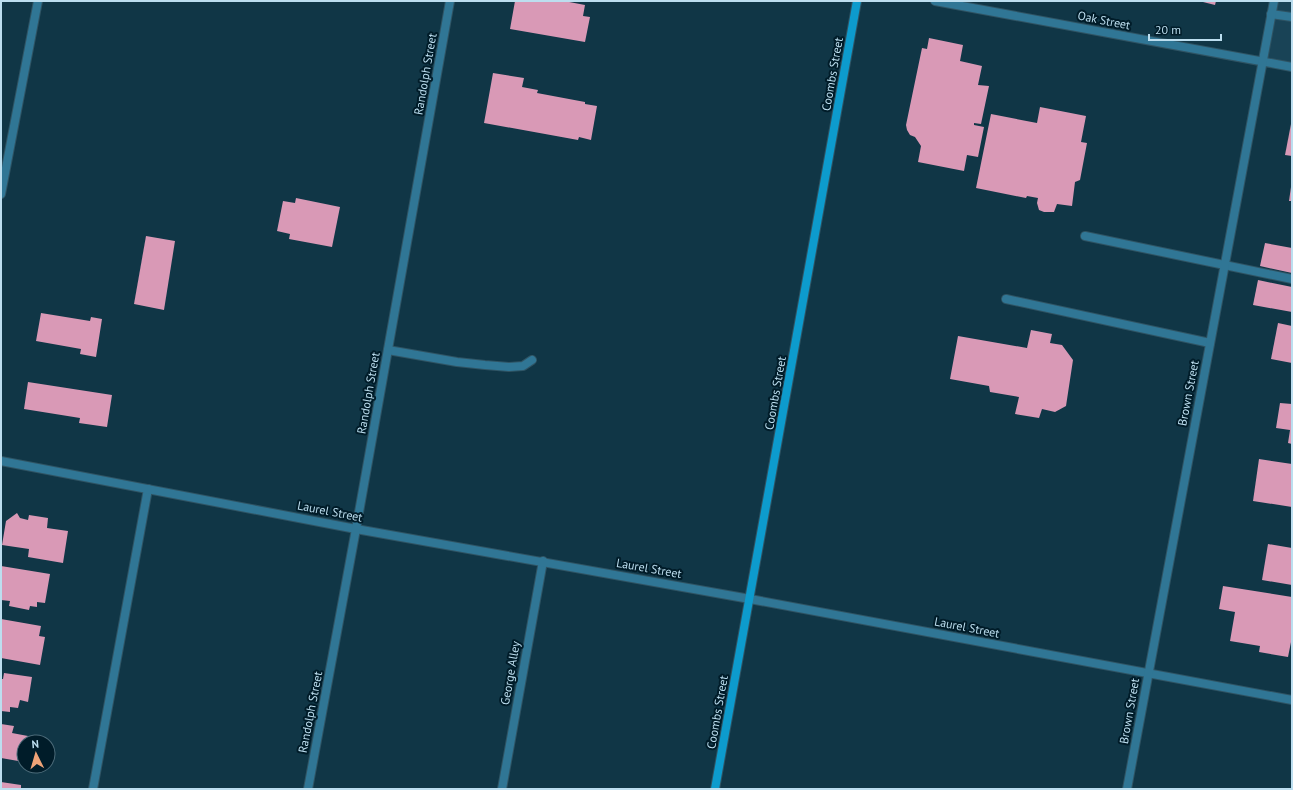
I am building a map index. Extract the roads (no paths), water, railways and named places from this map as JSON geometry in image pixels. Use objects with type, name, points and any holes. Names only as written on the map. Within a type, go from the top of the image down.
[{"type":"street","points":[[1,194],[38,1]]},
{"type":"street","name":"Randolph Street","points":[[308,789],[450,1]]},
{"type":"street","name":"Coombs Street","points":[[715,789],[857,1]]},
{"type":"street","name":"Oak Street","points":[[935,1],[1292,67]]},
{"type":"street","name":"Brown Street","points":[[1127,789],[1274,1]]},
{"type":"street","points":[[1271,14],[1292,17]]},
{"type":"street","points":[[1085,236],[1292,279]]},
{"type":"street","points":[[1006,299],[1210,343]]},
{"type":"street","points":[[388,350],[456,362],[509,367],[523,366],[532,360]]},
{"type":"street","name":"Laurel Street","points":[[1,461],[356,529],[750,598],[1292,700]]},
{"type":"street","points":[[93,789],[148,489]]},
{"type":"street","name":"George Alley","points":[[502,789],[543,561]]}]
